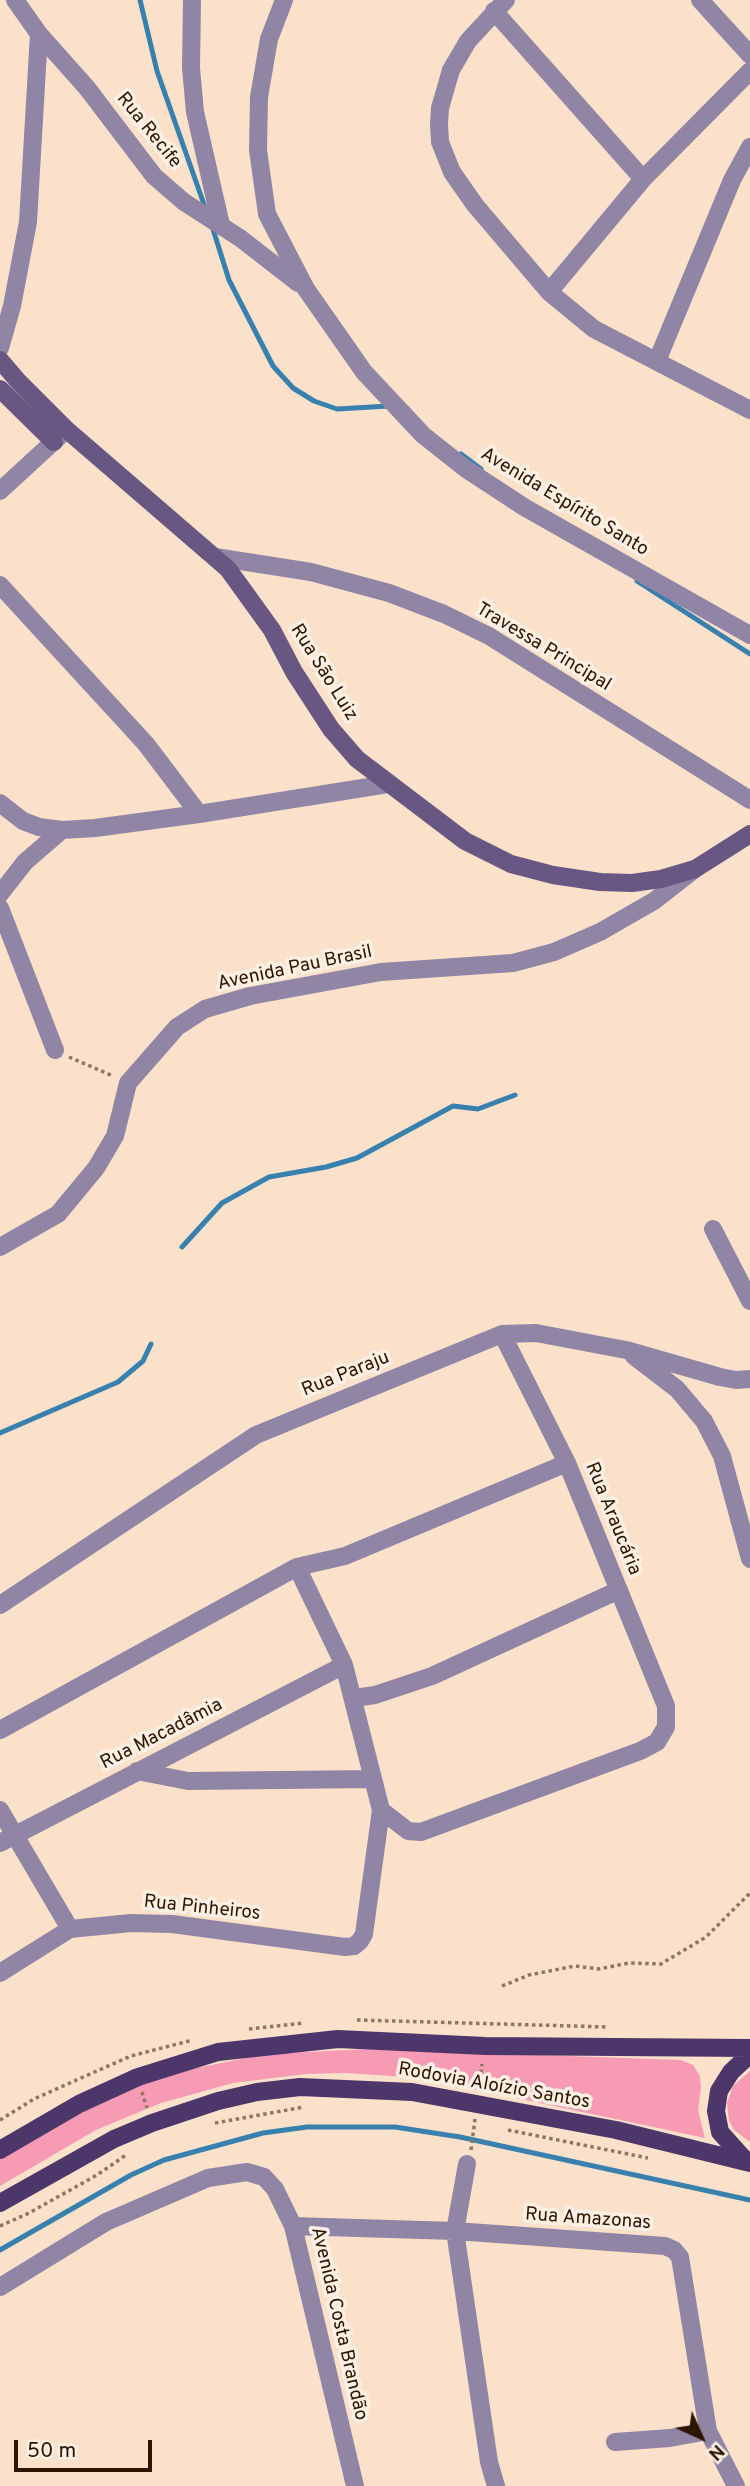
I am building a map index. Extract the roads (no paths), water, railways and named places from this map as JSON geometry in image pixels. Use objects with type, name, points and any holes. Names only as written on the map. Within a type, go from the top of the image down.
[{"type":"main road","name":"Rodovia Aloízio Santos","points":[[0,2150],[79,2104],[138,2077],[218,2052],[338,2039],[485,2046],[750,2048]]},
{"type":"main road","points":[[749,2162],[720,2132],[716,2111],[719,2091],[731,2072],[750,2054]]},
{"type":"main road","name":"Rodovia Aloízio Santos","points":[[0,2203],[114,2139],[152,2123],[218,2101],[257,2092],[300,2087],[412,2092],[616,2130],[749,2162]]},
{"type":"street","name":"Rua Recife","points":[[15,0],[154,176],[184,202],[221,225],[306,289]]},
{"type":"street","points":[[192,0],[191,68],[195,112],[221,225]]},
{"type":"street","name":"Avenida Espírito Santo","points":[[284,0],[269,39],[259,97],[258,150],[267,214],[306,289],[364,372],[423,435],[466,469],[524,507],[750,635]]},
{"type":"street","points":[[700,0],[750,54]]},
{"type":"street","points":[[643,179],[500,6],[468,41],[451,70],[440,108],[440,142],[452,172],[475,205],[549,292],[594,329],[750,410]]},
{"type":"street","points":[[0,348],[12,306],[28,222],[40,34]]},
{"type":"street","points":[[549,292],[643,179],[750,71]]},
{"type":"street","points":[[657,361],[732,180],[750,147]]},
{"type":"street","name":"Rua São Luiz","points":[[0,360],[60,436]]},
{"type":"street","name":"Rua São Luiz","points":[[0,388],[215,557],[236,580],[265,621],[331,729],[357,759],[465,841],[510,864],[553,875],[600,882],[632,883],[661,879],[695,869],[750,834]]},
{"type":"street","points":[[0,491],[60,436]]},
{"type":"street","name":"Travessa Principal","points":[[215,557],[311,572],[389,593],[444,614],[489,636],[750,800]]},
{"type":"street","points":[[0,585],[146,744],[199,814]]},
{"type":"street","points":[[0,803],[23,821],[39,827],[62,830],[199,814],[388,784]]},
{"type":"street","points":[[0,894],[25,862],[62,830]]},
{"type":"street","name":"Avenida Pau Brasil","points":[[0,1247],[58,1214],[96,1168],[115,1136],[128,1083],[177,1027],[205,1009],[250,996],[381,972],[513,963],[554,952],[600,933],[654,901],[695,869]]},
{"type":"street","points":[[0,908],[55,1051]]},
{"type":"street","points":[[713,1229],[750,1301]]},
{"type":"street","name":"Rua Paraju","points":[[0,1605],[256,1435],[502,1334],[536,1333],[626,1350],[720,1377],[750,1379]]},
{"type":"street","name":"Rua Araucária","points":[[381,1810],[408,1831],[421,1832],[640,1751],[657,1742],[666,1727],[666,1706],[567,1463],[502,1334]]},
{"type":"street","points":[[626,1350],[677,1389],[704,1421],[722,1456],[750,1559]]},
{"type":"street","points":[[0,1730],[297,1567],[345,1556],[567,1463]]},
{"type":"street","points":[[297,1567],[344,1665],[381,1810]]},
{"type":"street","points":[[354,1698],[375,1695],[432,1676],[619,1590]]},
{"type":"street","name":"Rua Macadâmia","points":[[7,1839],[344,1665]]},
{"type":"street","points":[[136,1771],[188,1781],[373,1779]]},
{"type":"street","points":[[0,1810],[7,1839],[70,1928]]},
{"type":"street","name":"Rua Pinheiros","points":[[0,1973],[70,1928],[131,1923],[172,1924],[345,1947],[360,1941],[364,1934],[381,1810]]},
{"type":"street","points":[[469,2157],[455,2231],[489,2462],[496,2486]]},
{"type":"street","name":"Avenida Costa Brandão","points":[[0,2287],[106,2222],[208,2178],[247,2172],[264,2177],[275,2189],[293,2226],[355,2486]]},
{"type":"street","name":"Rua Amazonas","points":[[293,2226],[455,2231],[665,2246],[674,2250],[680,2257],[708,2431],[736,2486]]},
{"type":"street","points":[[615,2442],[670,2438],[708,2431]]},
{"type":"waterway","points":[[140,0],[157,71],[206,210]]},
{"type":"waterway","points":[[212,226],[229,280],[273,366],[293,388],[314,401],[337,409],[389,406]]},
{"type":"waterway","points":[[461,454],[481,469]]},
{"type":"waterway","points":[[637,581],[750,654]]},
{"type":"waterway","points":[[182,1247],[222,1203],[269,1177],[326,1167],[357,1158],[453,1106],[478,1109],[515,1095]]},
{"type":"waterway","points":[[0,1433],[118,1382],[143,1361],[151,1344]]},
{"type":"waterway","points":[[0,2250],[131,2175],[164,2160],[263,2133],[307,2127],[395,2127],[460,2137],[750,2200]]}]
